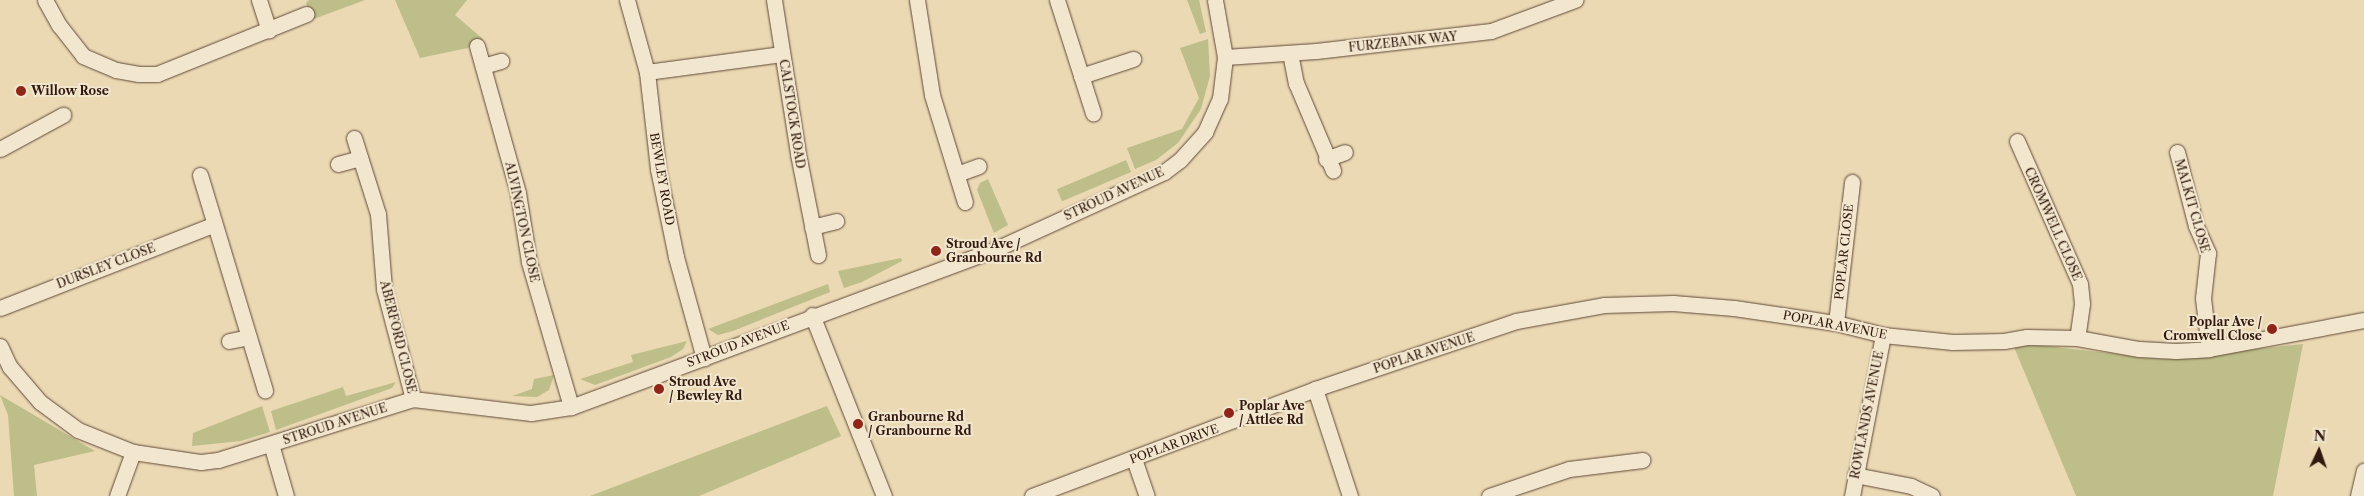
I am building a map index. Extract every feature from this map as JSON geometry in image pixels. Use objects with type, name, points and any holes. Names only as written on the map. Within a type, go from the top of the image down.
[{"type":"street","points":[[45,0],[59,25],[83,56],[116,70],[139,74],[157,74],[306,14]]},
{"type":"street","points":[[259,0],[269,30]]},
{"type":"street","name":"BEWLEY ROAD","points":[[627,0],[647,72],[658,169],[676,257],[704,358]]},
{"type":"street","name":"CALSTOCK ROAD","points":[[774,0],[818,255]]},
{"type":"street","points":[[917,0],[932,95],[965,202]]},
{"type":"street","points":[[1057,0],[1093,113]]},
{"type":"street","name":"STROUD AVENUE","points":[[0,346],[5,370],[40,402],[78,430],[133,452],[201,462],[218,460],[413,399],[531,413],[572,407],[812,315],[996,249],[1164,172],[1196,144],[1214,114],[1223,87],[1225,57],[1215,0]]},
{"type":"street","name":"FURZEBANK WAY","points":[[1225,57],[1290,53],[1491,31],[1575,0]]},
{"type":"street","name":"ALVINGTON CLOSE","points":[[477,46],[518,193],[529,262],[572,407]]},
{"type":"street","points":[[1290,53],[1296,83],[1329,165],[1345,152]]},
{"type":"street","points":[[647,72],[782,54]]},
{"type":"street","points":[[1081,76],[1133,59]]},
{"type":"street","points":[[483,66],[501,61]]},
{"type":"street","points":[[0,149],[62,115]]},
{"type":"street","name":"ABERFORD CLOSE","points":[[354,138],[378,214],[384,289],[413,399]]},
{"type":"street","name":"CROMWELL CLOSE","points":[[2017,141],[2080,284],[2082,304],[2077,338]]},
{"type":"street","name":"MALKIT CLOSE","points":[[2177,152],[2196,226],[2208,253],[2204,298],[2209,348]]},
{"type":"street","points":[[338,164],[360,158]]},
{"type":"street","points":[[957,174],[979,166]]},
{"type":"street","points":[[200,175],[213,225],[265,390]]},
{"type":"street","name":"POPLAR CLOSE","points":[[1836,323],[1852,182]]},
{"type":"street","points":[[812,227],[836,221]]},
{"type":"street","name":"DURSLEY CLOSE","points":[[0,308],[213,225]]},
{"type":"street","name":"POPLAR AVENUE","points":[[1315,389],[1516,321],[1604,305],[1673,304],[1734,308],[1836,323],[1883,335],[1953,342],[2004,341],[2027,337],[2077,338],[2139,350],[2209,348],[2364,320]]},
{"type":"street","points":[[812,315],[884,496]]},
{"type":"street","name":"ROWLANDS AVENUE","points":[[1852,496],[1883,335]]},
{"type":"street","points":[[229,342],[249,337]]},
{"type":"street","points":[[1315,389],[1350,496]]},
{"type":"street","name":"POPLAR DRIVE","points":[[1032,496],[1315,389]]},
{"type":"street","points":[[271,444],[286,496]]},
{"type":"street","points":[[117,496],[133,452]]},
{"type":"street","points":[[1134,459],[1147,496]]},
{"type":"street","points":[[1489,496],[1568,469],[1642,460]]},
{"type":"street","points":[[2358,496],[2364,471]]},
{"type":"street","points":[[1855,475],[1911,486],[1932,496]]},
{"type":"green space","points":[[309,0],[365,0],[311,20],[306,3]]},
{"type":"green space","points":[[395,0],[467,0],[455,15],[483,39],[468,48],[420,58]]},
{"type":"green space","points":[[1187,0],[1199,0],[1206,32],[1200,34]]},
{"type":"green space","points":[[1208,39],[1210,76],[1201,109],[1178,143],[1156,160],[1135,169],[1127,148],[1182,129],[1199,98],[1180,48]]},
{"type":"green space","points":[[1126,160],[1131,172],[1062,201],[1057,189]]},
{"type":"green space","points":[[988,179],[1008,225],[994,233],[977,190],[980,183]]},
{"type":"green space","points":[[901,258],[902,261],[862,282],[844,288],[838,271]]},
{"type":"green space","points":[[828,284],[830,292],[733,331],[718,335],[708,329]]},
{"type":"green space","points":[[687,341],[683,349],[671,357],[595,385],[580,379],[633,362],[631,355]]},
{"type":"green space","points":[[2303,344],[2273,496],[2076,496],[2014,347],[2037,345],[2162,359]]},
{"type":"green space","points":[[554,375],[549,390],[537,397],[512,396],[532,389],[534,379]]},
{"type":"green space","points":[[396,382],[392,388],[276,430],[271,411],[343,387],[346,396]]},
{"type":"green space","points":[[0,395],[95,451],[34,465],[37,496],[14,496],[8,415]]},
{"type":"green space","points":[[262,406],[270,432],[241,441],[192,446],[193,433]]},
{"type":"green space","points":[[827,406],[841,436],[699,496],[590,496]]},
{"type":"place","name":"Willow Rose","points":[[21,91]]},
{"type":"place","name":"Stroud Ave / Granbourne Rd","points":[[936,251]]},
{"type":"place","name":"Poplar Ave / Cromwell Close","points":[[2272,329]]},
{"type":"place","name":"Stroud Ave / Bewley Rd","points":[[659,389]]},
{"type":"place","name":"Poplar Ave / Attlee Rd","points":[[1229,413]]},
{"type":"place","name":"Granbourne Rd / Granbourne Rd","points":[[858,424]]}]
